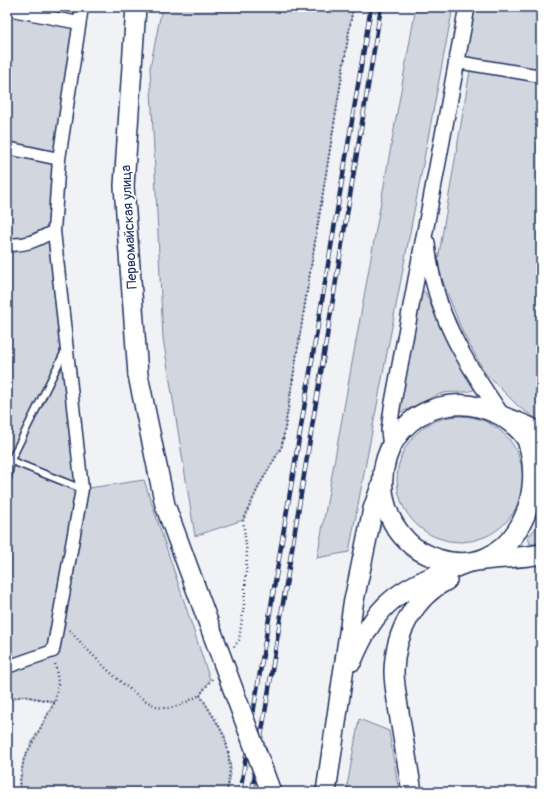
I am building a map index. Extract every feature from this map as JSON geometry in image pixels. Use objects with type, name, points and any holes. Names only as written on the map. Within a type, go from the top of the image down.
[{"type":"main road","name":"Первомайская улица","points":[[136,7],[124,186],[138,374],[165,505],[271,792]]},
{"type":"main road","points":[[541,433],[526,424],[491,410],[473,405],[453,405],[440,407],[428,411],[411,422],[398,436],[391,447],[384,464],[382,483],[383,497],[392,522],[408,543],[431,557],[444,561],[471,562],[541,554]]},
{"type":"main road","points":[[340,690],[362,636],[380,610],[403,590],[430,577],[501,552],[514,542],[525,530],[533,516],[538,501],[540,485],[539,469],[534,453],[523,435],[503,416]]},
{"type":"main road","points":[[326,792],[354,598],[373,509],[382,483]]},
{"type":"main road","points":[[412,792],[395,682],[395,665],[399,641],[412,612],[422,597],[471,562]]},
{"type":"street","points":[[7,667],[53,651],[82,489],[54,231],[59,159],[82,7]]},
{"type":"street","points":[[391,447],[389,431],[392,408],[467,7]]},
{"type":"street","points":[[7,9],[79,23]]},
{"type":"street","points":[[457,62],[541,76]]},
{"type":"street","points":[[7,148],[59,159]]},
{"type":"street","points":[[7,244],[16,245],[36,241],[54,231]]},
{"type":"street","points":[[426,232],[430,270],[444,318],[467,364],[503,416]]},
{"type":"lane","points":[[7,483],[9,460],[67,349]]},
{"type":"lane","points":[[9,460],[82,489]]},
{"type":"path","points":[[231,652],[239,640],[244,604],[247,554],[243,520],[260,484],[282,446],[353,7]]},
{"type":"path","points":[[58,619],[112,676],[147,701],[165,708],[183,704],[200,695],[214,674]]},
{"type":"path","points":[[18,792],[24,758],[55,702],[58,682],[53,651]]},
{"type":"path","points":[[200,695],[225,736],[231,769],[227,792]]},
{"type":"path","points":[[7,700],[23,696],[55,702]]},
{"type":"shaded area","points":[[7,7],[82,7],[54,231],[82,489],[144,480],[210,680],[200,695],[225,736],[231,769],[227,792],[18,792],[24,758],[54,702],[23,696],[7,700]]},
{"type":"shaded area","points":[[162,7],[353,7],[282,446],[260,484],[243,520],[195,536],[163,338],[150,68]]},
{"type":"shaded area","points":[[416,7],[453,7],[349,552],[317,558]]},
{"type":"shaded area","points":[[467,7],[541,7],[541,76],[457,62]]},
{"type":"shaded area","points":[[470,71],[541,79],[541,422],[519,407],[485,373],[462,331],[437,266]]},
{"type":"shaded area","points":[[422,290],[425,292],[447,343],[475,389],[472,391],[444,393],[401,412],[398,409]]},
{"type":"shaded area","points":[[466,416],[478,418],[490,423],[505,434],[516,449],[521,461],[523,479],[521,497],[516,509],[505,524],[490,535],[478,540],[454,542],[442,540],[430,535],[415,524],[404,509],[399,497],[397,473],[399,461],[404,449],[415,434],[430,423],[442,418]]},
{"type":"shaded area","points":[[541,522],[541,544],[530,544],[528,537]]},
{"type":"shaded area","points":[[359,719],[389,731],[399,792],[346,792]]},
{"type":"railway","points":[[240,792],[371,7]]},
{"type":"railway","points":[[252,792],[381,7]]}]
